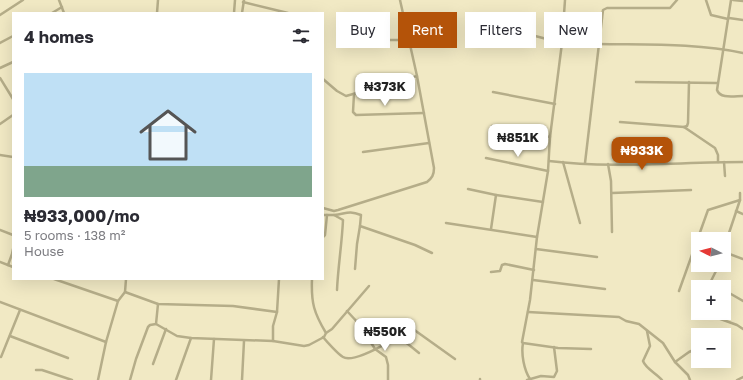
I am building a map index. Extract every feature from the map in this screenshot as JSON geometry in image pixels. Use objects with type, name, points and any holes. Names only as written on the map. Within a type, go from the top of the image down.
[{"type":"street","points":[[0,14],[23,0]]},
{"type":"street","points":[[60,0],[64,12]]},
{"type":"street","points":[[157,12],[158,0]]},
{"type":"street","points":[[234,12],[235,0]]},
{"type":"street","points":[[400,0],[403,12]]},
{"type":"street","points":[[564,12],[565,0]]},
{"type":"street","points":[[602,12],[605,8],[670,8],[676,0]]},
{"type":"street","points":[[706,0],[711,14],[729,19],[743,20]]},
{"type":"street","points":[[743,1],[732,0],[717,92],[720,95],[743,96]]},
{"type":"street","points":[[242,12],[244,1],[284,12]]},
{"type":"street","points":[[54,12],[62,7]]},
{"type":"street","points":[[0,43],[12,37]]},
{"type":"street","points":[[602,44],[724,49],[743,53]]},
{"type":"street","points":[[324,208],[334,211],[427,182],[433,177],[434,168],[412,48]]},
{"type":"street","points":[[554,347],[557,371],[554,377],[541,376],[528,380],[522,356],[523,343],[533,280],[537,237],[548,171],[550,137],[561,48]]},
{"type":"street","points":[[585,163],[598,48]]},
{"type":"street","points":[[0,68],[12,63]]},
{"type":"street","points":[[324,80],[346,96],[417,76]]},
{"type":"street","points":[[0,80],[12,98]]},
{"type":"street","points":[[636,82],[718,83]]},
{"type":"street","points":[[684,127],[687,126],[688,123],[689,82]]},
{"type":"street","points":[[493,92],[555,104]]},
{"type":"street","points":[[354,94],[353,112],[356,115],[424,113]]},
{"type":"street","points":[[0,124],[12,116]]},
{"type":"street","points":[[620,122],[684,127],[715,148],[718,155],[718,162]]},
{"type":"street","points":[[492,126],[550,137]]},
{"type":"street","points":[[363,152],[429,144]]},
{"type":"street","points":[[0,155],[12,157]]},
{"type":"street","points":[[486,158],[548,171]]},
{"type":"street","points":[[548,160],[608,164],[743,162]]},
{"type":"street","points":[[562,162],[580,223]]},
{"type":"street","points":[[724,162],[725,176]]},
{"type":"street","points":[[608,164],[612,193],[612,232]]},
{"type":"street","points":[[468,189],[543,202]]},
{"type":"street","points":[[612,193],[691,190]]},
{"type":"street","points":[[729,232],[740,200],[740,193]]},
{"type":"street","points":[[491,229],[496,195]]},
{"type":"street","points":[[680,291],[708,210],[740,200]]},
{"type":"street","points":[[324,236],[327,215],[334,215],[349,211],[361,215],[355,269]]},
{"type":"street","points":[[736,211],[743,214]]},
{"type":"street","points":[[334,215],[343,220],[342,243],[338,262],[337,290]]},
{"type":"street","points":[[446,223],[537,237]]},
{"type":"street","points":[[360,226],[415,245],[432,253]]},
{"type":"street","points":[[0,230],[12,235]]},
{"type":"street","points":[[536,248],[597,258]]},
{"type":"street","points":[[731,255],[743,259]]},
{"type":"street","points":[[8,266],[12,256]]},
{"type":"street","points":[[0,262],[12,267]]},
{"type":"street","points":[[491,272],[500,271],[502,265],[505,264],[534,270]]},
{"type":"street","points":[[57,280],[118,301]]},
{"type":"street","points":[[98,380],[106,342],[118,301],[125,292],[126,280]]},
{"type":"street","points":[[273,341],[273,326],[277,312],[278,280]]},
{"type":"street","points":[[312,280],[313,307],[326,333]]},
{"type":"street","points":[[533,280],[605,289]]},
{"type":"street","points":[[130,380],[136,359],[150,325],[156,324],[177,336],[191,338],[273,341],[309,346],[326,335],[326,333],[332,329],[369,286]]},
{"type":"street","points":[[125,292],[158,304],[233,306],[277,312]]},
{"type":"street","points":[[731,294],[743,301]]},
{"type":"street","points":[[0,302],[106,342]]},
{"type":"street","points":[[156,324],[158,304]]},
{"type":"street","points":[[1,357],[20,310]]},
{"type":"street","points":[[347,311],[360,325],[376,349],[386,357],[388,365],[388,380]]},
{"type":"street","points":[[528,312],[619,317],[626,321],[639,324],[663,343],[675,362],[688,375],[690,380]]},
{"type":"street","points":[[723,320],[743,329]]},
{"type":"street","points":[[153,364],[166,329]]},
{"type":"street","points":[[323,337],[342,357],[348,359],[360,356],[376,349],[390,342],[408,329],[413,329],[455,359]]},
{"type":"street","points":[[648,331],[650,346],[643,361],[645,366],[662,380]]},
{"type":"street","points":[[10,336],[68,358]]},
{"type":"street","points":[[398,336],[420,353]]},
{"type":"street","points":[[176,380],[191,338]]},
{"type":"street","points":[[211,380],[214,339]]},
{"type":"street","points":[[242,380],[244,341]]},
{"type":"street","points":[[523,343],[554,347],[591,348]]},
{"type":"street","points":[[675,362],[691,352]]},
{"type":"street","points":[[36,370],[42,370],[72,380]]},
{"type":"street","points":[[737,380],[743,377]]}]
